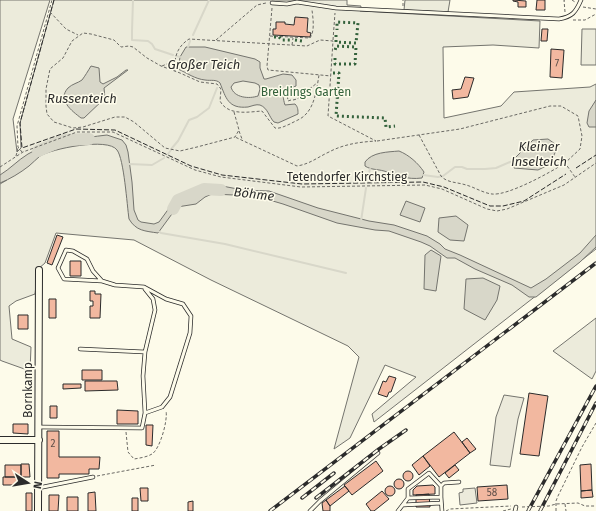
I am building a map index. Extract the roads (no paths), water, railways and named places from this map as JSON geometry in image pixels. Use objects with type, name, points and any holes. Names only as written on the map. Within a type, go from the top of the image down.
[{"type":"street","name":"Bornkamp","points":[[38,511],[39,270]]},
{"type":"street","points":[[0,440],[38,440]]},
{"type":"lane","points":[[272,3],[287,4],[304,2],[336,8],[559,19],[567,18],[575,13],[581,0]]},
{"type":"lane","points":[[102,281],[93,271],[87,259],[73,251],[66,250],[58,268],[64,279],[102,281],[115,285],[144,287],[166,299],[183,304],[192,316],[190,333],[170,397],[162,407],[145,413]]},
{"type":"lane","points":[[39,427],[142,428],[145,413],[143,376],[145,352],[154,310],[153,299],[144,287]]},
{"type":"lane","points":[[80,349],[145,352]]},
{"type":"lane","points":[[310,511],[378,453]]},
{"type":"lane","points":[[398,511],[408,498],[408,488],[429,473],[441,486],[442,511]]},
{"type":"lane","points":[[38,488],[93,477]]},
{"type":"lane","points":[[441,486],[444,483],[459,482]]},
{"type":"lane","points":[[408,498],[441,497]]},
{"type":"lane","points":[[403,505],[441,503]]},
{"type":"water","name":"Großer Teich","points":[[186,47],[205,47],[255,59],[260,62],[260,68],[264,79],[283,74],[292,75],[296,80],[296,86],[284,92],[283,97],[285,105],[295,104],[298,114],[278,123],[274,122],[263,106],[236,106],[226,98],[220,83],[191,76],[178,69],[180,57]],"holes":[[[243,81],[259,85],[260,89],[258,96],[254,97],[242,97],[235,93],[231,87],[234,83]]]},
{"type":"water","name":"Russenteich","points":[[91,66],[99,68],[100,82],[103,84],[128,70],[104,88],[105,98],[84,118],[81,118],[67,105],[64,97],[68,88],[82,80]]},
{"type":"water","points":[[596,100],[596,127],[589,127],[587,123],[589,111]]},
{"type":"water","points":[[107,135],[122,140],[126,145],[132,182],[134,210],[138,220],[141,222],[154,224],[159,222],[175,200],[189,197],[207,188],[222,186],[243,190],[269,191],[318,208],[369,221],[394,225],[427,236],[445,249],[531,288],[546,279],[580,253],[596,235],[596,247],[580,262],[536,297],[529,297],[512,285],[475,269],[455,258],[447,258],[430,246],[421,242],[389,231],[337,223],[256,196],[212,194],[196,204],[177,207],[158,233],[141,230],[129,219],[122,163],[117,150],[112,146],[103,144],[79,146],[46,153],[19,173],[0,183],[0,175],[24,156],[36,150],[56,143]]},
{"type":"water","name":"Kleiner Inselteich","points":[[548,139],[558,146],[550,164],[538,170],[514,168],[514,159],[533,140]]},
{"type":"water","points":[[399,151],[410,157],[419,165],[424,172],[422,178],[407,178],[365,166],[365,162],[376,154]]},
{"type":"water","points":[[406,201],[425,208],[420,222],[400,215]]},
{"type":"water","points":[[456,216],[468,225],[464,241],[450,240],[438,232],[439,218]]},
{"type":"water","points":[[431,250],[441,256],[436,291],[424,289],[425,255]]},
{"type":"water","points":[[483,278],[500,286],[497,300],[485,320],[464,309],[466,279]]},
{"type":"waterway","points":[[133,0],[132,40],[148,41],[155,49],[173,55]]},
{"type":"waterway","points":[[193,35],[209,0]]},
{"type":"waterway","points":[[188,47],[190,41]]},
{"type":"waterway","points":[[176,56],[180,57]]},
{"type":"waterway","points":[[172,148],[178,141],[189,120],[197,117],[209,108],[217,88]]},
{"type":"waterway","name":"Böhme","points":[[38,151],[63,140],[89,139]]},
{"type":"waterway","points":[[168,154],[171,150]]},
{"type":"waterway","points":[[129,164],[152,165],[164,158]]},
{"type":"waterway","points":[[423,175],[438,177],[443,176],[455,167],[485,169],[496,168],[510,162],[514,162]]},
{"type":"waterway","points":[[367,182],[370,169]]},
{"type":"waterway","points":[[361,221],[366,188]]},
{"type":"waterway","name":"Böhme","points":[[173,209],[178,200],[204,189],[221,190]]},
{"type":"waterway","points":[[157,230],[161,233],[225,244],[346,273]]},
{"type":"railway","points":[[270,511],[596,263]]},
{"type":"railway","points":[[528,511],[596,386]]},
{"type":"railway","points":[[540,511],[596,403]]},
{"type":"railway","points":[[316,498],[406,430]]},
{"type":"railway","points":[[302,498],[334,473]]},
{"type":"park label","name":"Breidings Garten","points":[[306,92]]}]
